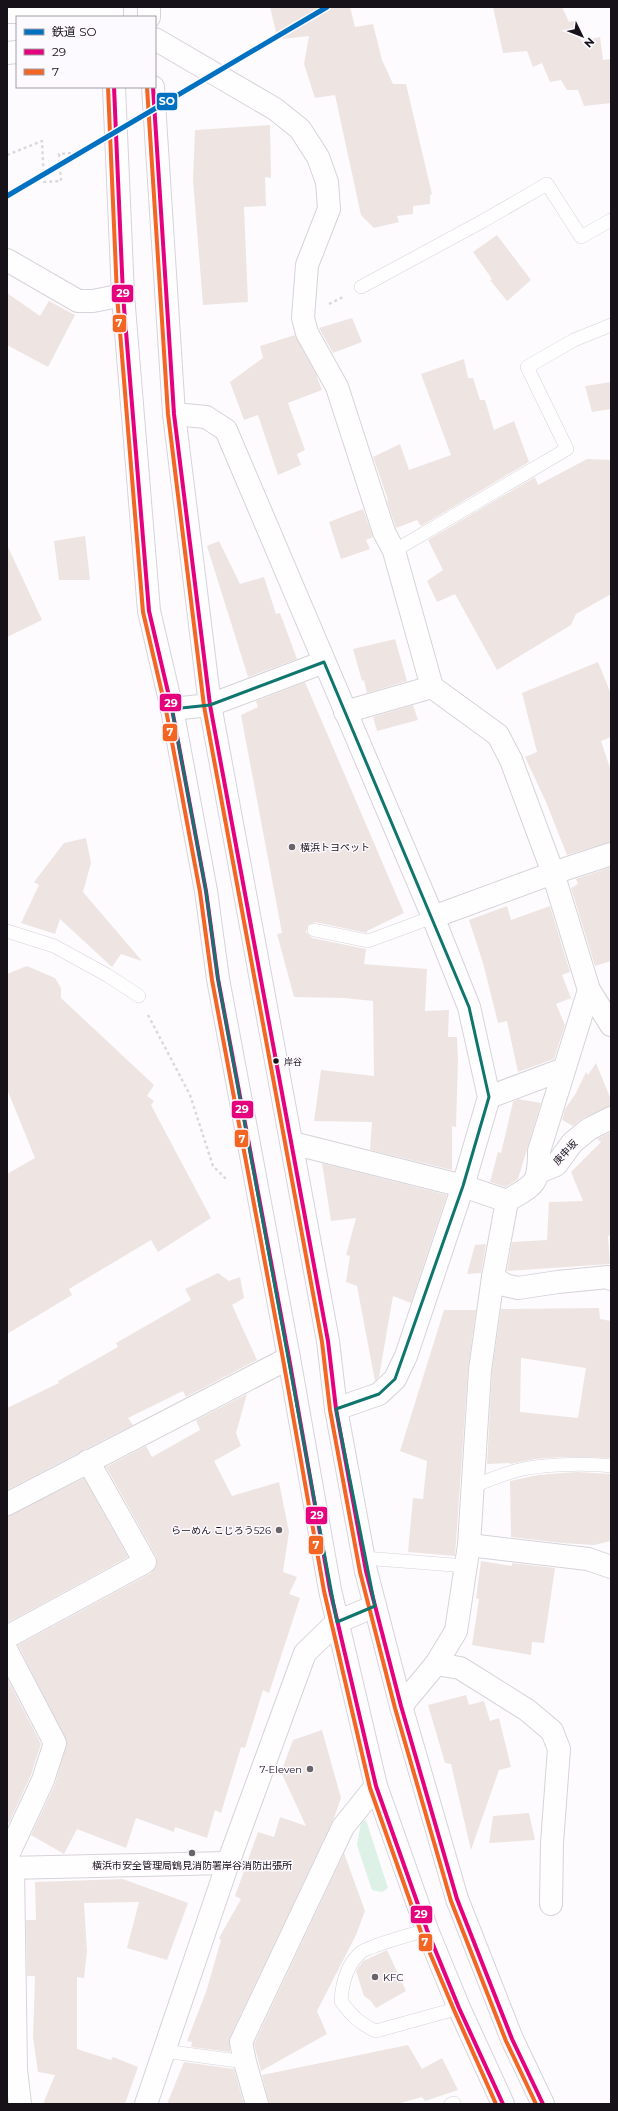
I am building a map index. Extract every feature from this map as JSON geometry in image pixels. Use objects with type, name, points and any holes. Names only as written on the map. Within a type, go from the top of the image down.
[{"type":"main road","points":[[7,12],[93,12],[99,16]]},
{"type":"main road","points":[[156,40],[275,109],[300,130],[318,157],[327,182],[329,209],[307,265],[307,333],[337,387],[384,532],[394,551],[432,687],[498,735],[511,760],[552,873],[588,990],[611,1025]]},
{"type":"main road","points":[[114,88],[123,295],[149,611],[172,709],[206,891],[218,979],[337,1622],[376,1786],[427,1930],[458,2008],[503,2104]]},
{"type":"main road","points":[[153,88],[174,414],[210,705],[328,1341],[336,1409],[364,1558],[401,1706],[456,1898],[512,2039],[543,2104]]},
{"type":"main road","points":[[7,260],[78,300],[93,301],[123,295]]},
{"type":"main road","points":[[174,414],[206,417],[226,430],[433,917],[469,1007],[489,1097],[463,1186],[406,1356],[395,1379],[379,1394],[336,1409]]},
{"type":"main road","points":[[172,709],[210,705],[324,662]]},
{"type":"main road","points":[[345,712],[432,687]]},
{"type":"main road","points":[[433,917],[552,873],[611,854]]},
{"type":"main road","points":[[401,1706],[436,1664],[456,1631],[470,1544],[472,1486],[480,1370],[507,1201],[533,1185],[539,1172],[539,1151],[588,990]]},
{"type":"main road","points":[[489,1097],[564,1069]]},
{"type":"main road","name":"庚申坂","points":[[539,1172],[556,1165],[572,1143],[589,1130],[611,1118]]},
{"type":"main road","points":[[292,1143],[463,1186],[507,1201]]},
{"type":"main road","points":[[494,1277],[505,1286],[518,1288],[608,1277],[611,1279]]},
{"type":"main road","points":[[7,1504],[289,1358]]},
{"type":"main road","points":[[7,1637],[145,1562],[88,1461]]},
{"type":"main road","points":[[470,1544],[588,1559],[611,1567]]},
{"type":"main road","points":[[146,2104],[228,1863],[305,1653],[337,1622],[375,1606]]},
{"type":"main road","points":[[7,1651],[55,1743],[43,1780],[9,1864],[16,2069],[20,2104]]},
{"type":"main road","points":[[436,1664],[460,1668],[527,1710],[552,1731],[559,1749],[552,1843],[551,1904]]},
{"type":"main road","points":[[257,2104],[241,2042],[343,1827],[376,1786]]},
{"type":"main road","points":[[9,1864],[228,1863]]},
{"type":"lane","points":[[361,287],[483,221],[547,184],[581,237],[611,220]]},
{"type":"lane","points":[[394,551],[567,449],[527,366],[574,340],[611,325]]},
{"type":"lane","points":[[314,930],[368,941],[433,917]]},
{"type":"lane","points":[[7,931],[54,946],[107,975],[139,996]]},
{"type":"lane","points":[[472,1486],[517,1470],[560,1465],[595,1464],[611,1466]]},
{"type":"lane","points":[[364,1558],[466,1566]]},
{"type":"lane","points":[[427,1930],[360,1952],[350,1966],[342,1983],[341,2001],[352,2015],[364,2025],[376,2031],[458,2008]]},
{"type":"lane","points":[[164,2051],[245,2062]]},
{"type":"path","points":[[7,155],[42,142],[44,182],[61,181],[58,154],[88,152]]},
{"type":"path","points":[[308,315],[361,287]]},
{"type":"path","points":[[139,996],[190,1095],[214,1166],[226,1180]]},
{"type":"highlighted area","points":[[324,662],[469,1007],[489,1097],[463,1186],[395,1379],[379,1394],[336,1409],[375,1606],[337,1622],[218,979],[206,891],[172,709],[210,705]]},
{"type":"green space","points":[[366,1820],[388,1888],[382,1892],[372,1890],[357,1845],[361,1822]]},
{"type":"building","points":[[270,7],[350,7],[355,27],[373,24],[382,60],[393,84],[406,84],[432,194],[430,195],[430,204],[413,206],[413,214],[397,216],[399,222],[374,228],[361,215],[335,95],[315,98],[304,64],[309,36],[283,39],[276,32]]},
{"type":"building","points":[[493,7],[562,7],[569,22],[578,20],[581,41],[600,37],[603,60],[611,59],[611,103],[584,106],[578,90],[567,90],[561,80],[550,82],[542,63],[533,67],[527,51],[503,53]]},
{"type":"building","points":[[270,125],[271,178],[265,177],[266,206],[244,207],[248,302],[203,305],[193,180],[195,130]]},
{"type":"building","points":[[497,235],[531,280],[507,301],[490,280],[492,279],[473,252]]},
{"type":"building","points":[[7,293],[40,316],[49,301],[75,315],[48,367],[7,345]]},
{"type":"building","points":[[352,318],[362,342],[333,353],[319,328]]},
{"type":"building","points":[[295,335],[316,374],[322,390],[288,403],[305,450],[297,454],[301,465],[278,475],[258,415],[244,420],[230,382],[263,358],[260,346]]},
{"type":"building","points":[[464,359],[468,378],[473,378],[480,400],[485,400],[494,430],[514,421],[529,462],[421,526],[417,520],[396,528],[373,457],[400,444],[409,470],[451,455],[421,374]]},
{"type":"building","points":[[611,382],[611,409],[592,412],[585,386]]},
{"type":"building","points":[[587,459],[611,460],[611,594],[576,614],[571,625],[497,670],[455,594],[437,602],[427,581],[443,570],[428,540],[535,477],[538,485]]},
{"type":"building","points":[[363,509],[373,537],[366,540],[370,549],[341,559],[329,522]]},
{"type":"building","points":[[85,536],[90,580],[59,580],[54,541]]},
{"type":"building","points":[[219,541],[240,584],[264,577],[276,614],[280,613],[297,659],[248,677],[207,546]]},
{"type":"building","points":[[7,545],[42,620],[7,637]]},
{"type":"building","points":[[395,639],[407,681],[367,693],[353,649]]},
{"type":"building","points":[[598,662],[611,694],[611,737],[601,741],[611,771],[611,842],[567,855],[546,802],[525,757],[537,752],[522,693]]},
{"type":"building","points":[[305,682],[404,913],[367,931],[367,933],[315,922],[308,925],[306,932],[312,938],[366,949],[364,964],[427,969],[425,1011],[449,1010],[448,1037],[457,1037],[458,1060],[456,1127],[452,1126],[452,1170],[370,1150],[372,1122],[314,1121],[321,1070],[374,1076],[373,1001],[344,998],[294,997],[277,934],[282,933],[241,715],[258,707],[256,701]]},
{"type":"building","points":[[413,705],[418,720],[377,731],[373,717]]},
{"type":"building","points":[[86,838],[91,863],[83,892],[142,961],[121,954],[112,967],[60,919],[55,934],[21,923],[39,885],[34,882],[64,843]]},
{"type":"building","points":[[611,867],[611,961],[595,966],[571,888],[578,884],[576,879]]},
{"type":"building","points":[[507,906],[511,920],[550,906],[570,972],[562,975],[571,998],[556,1004],[565,1025],[554,1059],[518,1072],[507,1021],[498,1023],[483,963],[469,920]]},
{"type":"building","points":[[27,966],[55,978],[61,988],[61,998],[154,1085],[147,1096],[154,1101],[151,1105],[211,1218],[158,1252],[151,1240],[69,1289],[72,1295],[7,1334],[7,1174],[35,1158],[7,1089],[7,974]]},
{"type":"building","points":[[596,1063],[611,1100],[611,1106],[583,1118],[573,1126],[562,1120],[565,1109],[576,1093],[586,1072],[588,1075]]},
{"type":"building","points":[[518,1099],[541,1103],[518,1179],[506,1187],[490,1182],[498,1152],[501,1153],[513,1102]]},
{"type":"building","points":[[611,1132],[611,1235],[608,1236],[610,1264],[507,1271],[512,1242],[547,1240],[549,1202],[583,1201],[571,1172],[601,1142],[597,1139]]},
{"type":"building","points":[[322,1163],[447,1195],[411,1303],[393,1296],[379,1377],[375,1381],[357,1286],[346,1282],[350,1256],[346,1255],[356,1218],[331,1221]]},
{"type":"building","points":[[486,1244],[481,1273],[467,1274],[475,1245]]},
{"type":"building","points":[[218,1273],[229,1281],[240,1277],[244,1298],[232,1305],[257,1360],[186,1397],[183,1391],[128,1418],[133,1425],[7,1490],[7,1408],[59,1383],[58,1381],[118,1347],[116,1343],[191,1300],[185,1289]]},
{"type":"building","points":[[599,1308],[600,1319],[611,1321],[611,1458],[562,1457],[535,1459],[510,1464],[487,1464],[492,1371],[501,1309]],"holes":[[[521,1358],[586,1368],[578,1418],[520,1412]]]},
{"type":"building","points":[[444,1310],[476,1310],[468,1369],[455,1556],[408,1552],[413,1498],[423,1499],[427,1461],[400,1451]]},
{"type":"building","points":[[247,1394],[236,1433],[241,1446],[214,1461],[232,1496],[279,1482],[289,1532],[283,1572],[297,1577],[289,1594],[300,1598],[269,1693],[263,1690],[245,1748],[241,1747],[221,1813],[215,1810],[207,1838],[175,1827],[174,1832],[136,1818],[126,1848],[77,1829],[64,1854],[31,1835],[55,1784],[67,1742],[18,1645],[151,1573],[156,1568],[156,1556],[106,1467],[146,1446],[152,1457],[200,1430],[196,1420]]},
{"type":"building","points":[[576,1472],[611,1474],[611,1541],[594,1545],[511,1537],[510,1481],[538,1475]]},
{"type":"building","points":[[84,1478],[128,1557],[7,1623],[7,1516]]},
{"type":"building","points":[[481,1561],[512,1566],[512,1563],[555,1568],[544,1643],[532,1642],[531,1655],[472,1645],[479,1599],[476,1598]]},
{"type":"building","points":[[7,1678],[41,1744],[31,1775],[9,1823],[7,1822]]},
{"type":"building","points":[[466,1695],[469,1705],[484,1701],[490,1721],[499,1718],[511,1767],[499,1770],[471,1850],[451,1764],[445,1763],[428,1705]]},
{"type":"building","points":[[322,1730],[341,1798],[334,1818],[230,2037],[230,2052],[191,2047],[192,2042],[187,2041],[206,1992],[221,1940],[219,1938],[241,1899],[235,1896],[258,1832],[274,1837],[280,1817],[306,1826],[281,1772],[293,1740]]},
{"type":"building","points":[[529,1813],[535,1840],[489,1843],[493,1816]]},
{"type":"building","points":[[344,1853],[365,1911],[356,1935],[317,2011],[327,2034],[261,2071],[254,2044]]},
{"type":"building","points":[[123,1879],[188,1903],[167,1960],[127,1948],[139,1902],[84,1903],[87,1951],[84,1978],[77,1977],[77,2049],[111,2060],[113,2057],[138,2067],[125,2104],[43,2104],[55,2075],[38,2072],[33,2038],[35,1976],[27,1976],[26,1920],[36,1920],[35,1882]]},
{"type":"building","points":[[387,1950],[406,1991],[376,2008],[371,2001],[364,1996],[356,1971],[363,1961]]},
{"type":"building","points":[[408,2045],[422,2069],[442,2058],[458,2090],[425,2101],[422,2097],[397,2104],[269,2104],[262,2075]]},
{"type":"building","points":[[184,2062],[234,2069],[244,2104],[167,2104]]},
{"type":"rail line","name":"SO","points":[[7,196],[327,7]]},
{"type":"transit line","name":"7","points":[[108,88],[117,295],[143,612],[166,710],[200,892],[212,980],[283,1359],[324,1591],[370,1788],[421,1932],[496,2104]]},
{"type":"transit line","name":"29","points":[[114,88],[123,295],[149,611],[172,709],[206,891],[218,979],[289,1358],[330,1590],[376,1786],[427,1930],[459,2008],[503,2104]]},
{"type":"transit line","name":"7","points":[[147,88],[168,414],[204,706],[322,1342],[330,1410],[360,1572],[395,1708],[451,1901],[506,2041],[536,2104]]},
{"type":"transit line","name":"29","points":[[153,88],[174,414],[210,705],[328,1341],[336,1409],[366,1571],[401,1706],[457,1899],[512,2039],[543,2104]]},
{"type":"place","name":"横浜トヨペット","points":[[292,847]]},
{"type":"place","name":"岸谷","points":[[276,1061]]},
{"type":"place","name":"らーめん こじろう526","points":[[279,1530]]},
{"type":"place","name":"7-Eleven","points":[[310,1769]]},
{"type":"place","name":"横浜市安全管理局鶴見消防署岸谷消防出張所","points":[[192,1853]]},
{"type":"place","name":"KFC","points":[[375,1977]]}]
